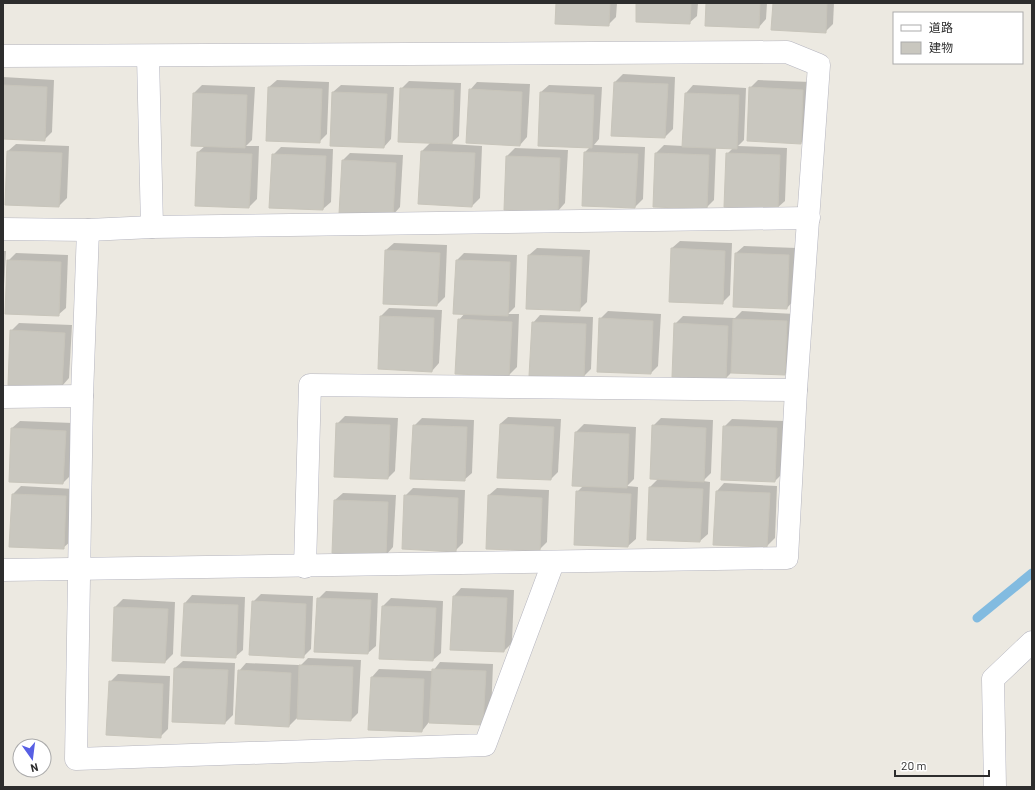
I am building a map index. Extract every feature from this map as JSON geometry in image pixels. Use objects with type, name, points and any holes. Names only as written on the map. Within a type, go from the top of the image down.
[{"type":"street","points":[[3,56],[787,52],[819,65],[796,390],[787,558],[305,567],[3,570]]},
{"type":"street","points":[[148,56],[152,227]]},
{"type":"street","points":[[3,229],[88,230],[152,227],[808,218]]},
{"type":"street","points":[[88,230],[82,396],[76,759],[484,745],[553,563]]},
{"type":"street","points":[[305,567],[310,386],[796,390]]},
{"type":"street","points":[[3,397],[82,396]]},
{"type":"street","points":[[995,787],[993,679],[1032,642]]},
{"type":"building","points":[[556,3],[610,3],[609,26],[555,24]]},
{"type":"building","points":[[636,3],[691,3],[690,24],[636,22]]},
{"type":"building","points":[[706,3],[760,3],[759,28],[705,26]]},
{"type":"building","points":[[773,3],[827,3],[826,33],[771,30]]},
{"type":"building","points":[[614,82],[668,84],[665,138],[611,136]]},
{"type":"building","points":[[3,85],[47,87],[45,141],[3,139]]},
{"type":"building","points":[[268,87],[322,89],[320,143],[266,141]]},
{"type":"building","points":[[749,87],[803,90],[801,144],[747,141]]},
{"type":"building","points":[[400,88],[454,90],[452,144],[398,142]]},
{"type":"building","points":[[469,89],[522,92],[520,146],[466,143]]},
{"type":"building","points":[[332,92],[387,94],[384,148],[330,146]]},
{"type":"building","points":[[540,92],[594,95],[592,148],[538,146]]},
{"type":"building","points":[[193,93],[247,95],[245,148],[191,146]]},
{"type":"building","points":[[685,93],[739,95],[737,149],[682,147]]},
{"type":"building","points":[[7,151],[62,153],[59,207],[5,205]]},
{"type":"building","points":[[421,151],[475,153],[472,207],[418,204]]},
{"type":"building","points":[[197,152],[252,154],[249,208],[195,206]]},
{"type":"building","points":[[584,152],[638,154],[635,208],[582,206]]},
{"type":"building","points":[[655,153],[709,155],[707,209],[653,207]]},
{"type":"building","points":[[726,153],[780,155],[778,209],[724,207]]},
{"type":"building","points":[[272,154],[326,156],[323,210],[269,208]]},
{"type":"building","points":[[506,156],[560,158],[558,212],[504,210]]},
{"type":"building","points":[[342,160],[396,163],[393,216],[339,214]]},
{"type":"building","points":[[671,248],[725,251],[723,304],[669,302]]},
{"type":"building","points":[[385,250],[440,253],[437,306],[383,304]]},
{"type":"building","points":[[735,253],[789,255],[787,309],[733,307]]},
{"type":"building","points":[[528,255],[582,257],[580,311],[526,309]]},
{"type":"building","points":[[7,260],[61,262],[59,316],[5,314]]},
{"type":"building","points":[[456,260],[510,262],[508,316],[453,314]]},
{"type":"building","points":[[380,316],[434,318],[432,372],[378,369]]},
{"type":"building","points":[[599,318],[653,321],[651,374],[597,372]]},
{"type":"building","points":[[458,319],[512,322],[509,376],[455,374]]},
{"type":"building","points":[[733,319],[787,321],[785,375],[731,373]]},
{"type":"building","points":[[532,322],[586,324],[584,378],[529,376]]},
{"type":"building","points":[[674,323],[728,326],[726,380],[672,377]]},
{"type":"building","points":[[10,330],[65,333],[62,387],[8,385]]},
{"type":"building","points":[[336,423],[390,425],[388,479],[334,477]]},
{"type":"building","points":[[500,424],[554,427],[551,480],[497,478]]},
{"type":"building","points":[[413,425],[467,427],[465,481],[410,479]]},
{"type":"building","points":[[652,425],[706,428],[704,482],[650,479]]},
{"type":"building","points":[[723,426],[777,428],[775,482],[721,480]]},
{"type":"building","points":[[11,428],[66,431],[63,484],[9,482]]},
{"type":"building","points":[[575,432],[629,434],[627,488],[572,486]]},
{"type":"building","points":[[649,487],[703,489],[700,542],[647,540]]},
{"type":"building","points":[[576,491],[631,494],[628,547],[574,545]]},
{"type":"building","points":[[716,491],[770,493],[767,547],[713,545]]},
{"type":"building","points":[[12,494],[66,496],[64,549],[9,547]]},
{"type":"building","points":[[404,495],[458,498],[456,552],[402,549]]},
{"type":"building","points":[[488,495],[542,498],[540,551],[486,549]]},
{"type":"building","points":[[334,500],[388,502],[386,556],[332,553]]},
{"type":"building","points":[[453,596],[507,598],[504,652],[450,650]]},
{"type":"building","points":[[317,598],[371,600],[368,654],[314,652]]},
{"type":"building","points":[[252,601],[306,604],[304,658],[249,655]]},
{"type":"building","points":[[184,603],[238,605],[236,658],[181,656]]},
{"type":"building","points":[[382,606],[436,608],[433,661],[379,659]]},
{"type":"building","points":[[114,607],[168,609],[165,663],[112,661]]},
{"type":"building","points":[[299,665],[353,667],[351,721],[297,719]]},
{"type":"building","points":[[174,668],[228,670],[225,724],[172,722]]},
{"type":"building","points":[[432,669],[486,671],[483,725],[429,723]]},
{"type":"building","points":[[238,670],[291,673],[289,727],[235,724]]},
{"type":"building","points":[[371,677],[424,679],[422,732],[368,730]]},
{"type":"building","points":[[109,681],[163,684],[161,738],[106,735]]},
{"type":"waterway","points":[[977,618],[1032,573]]}]
